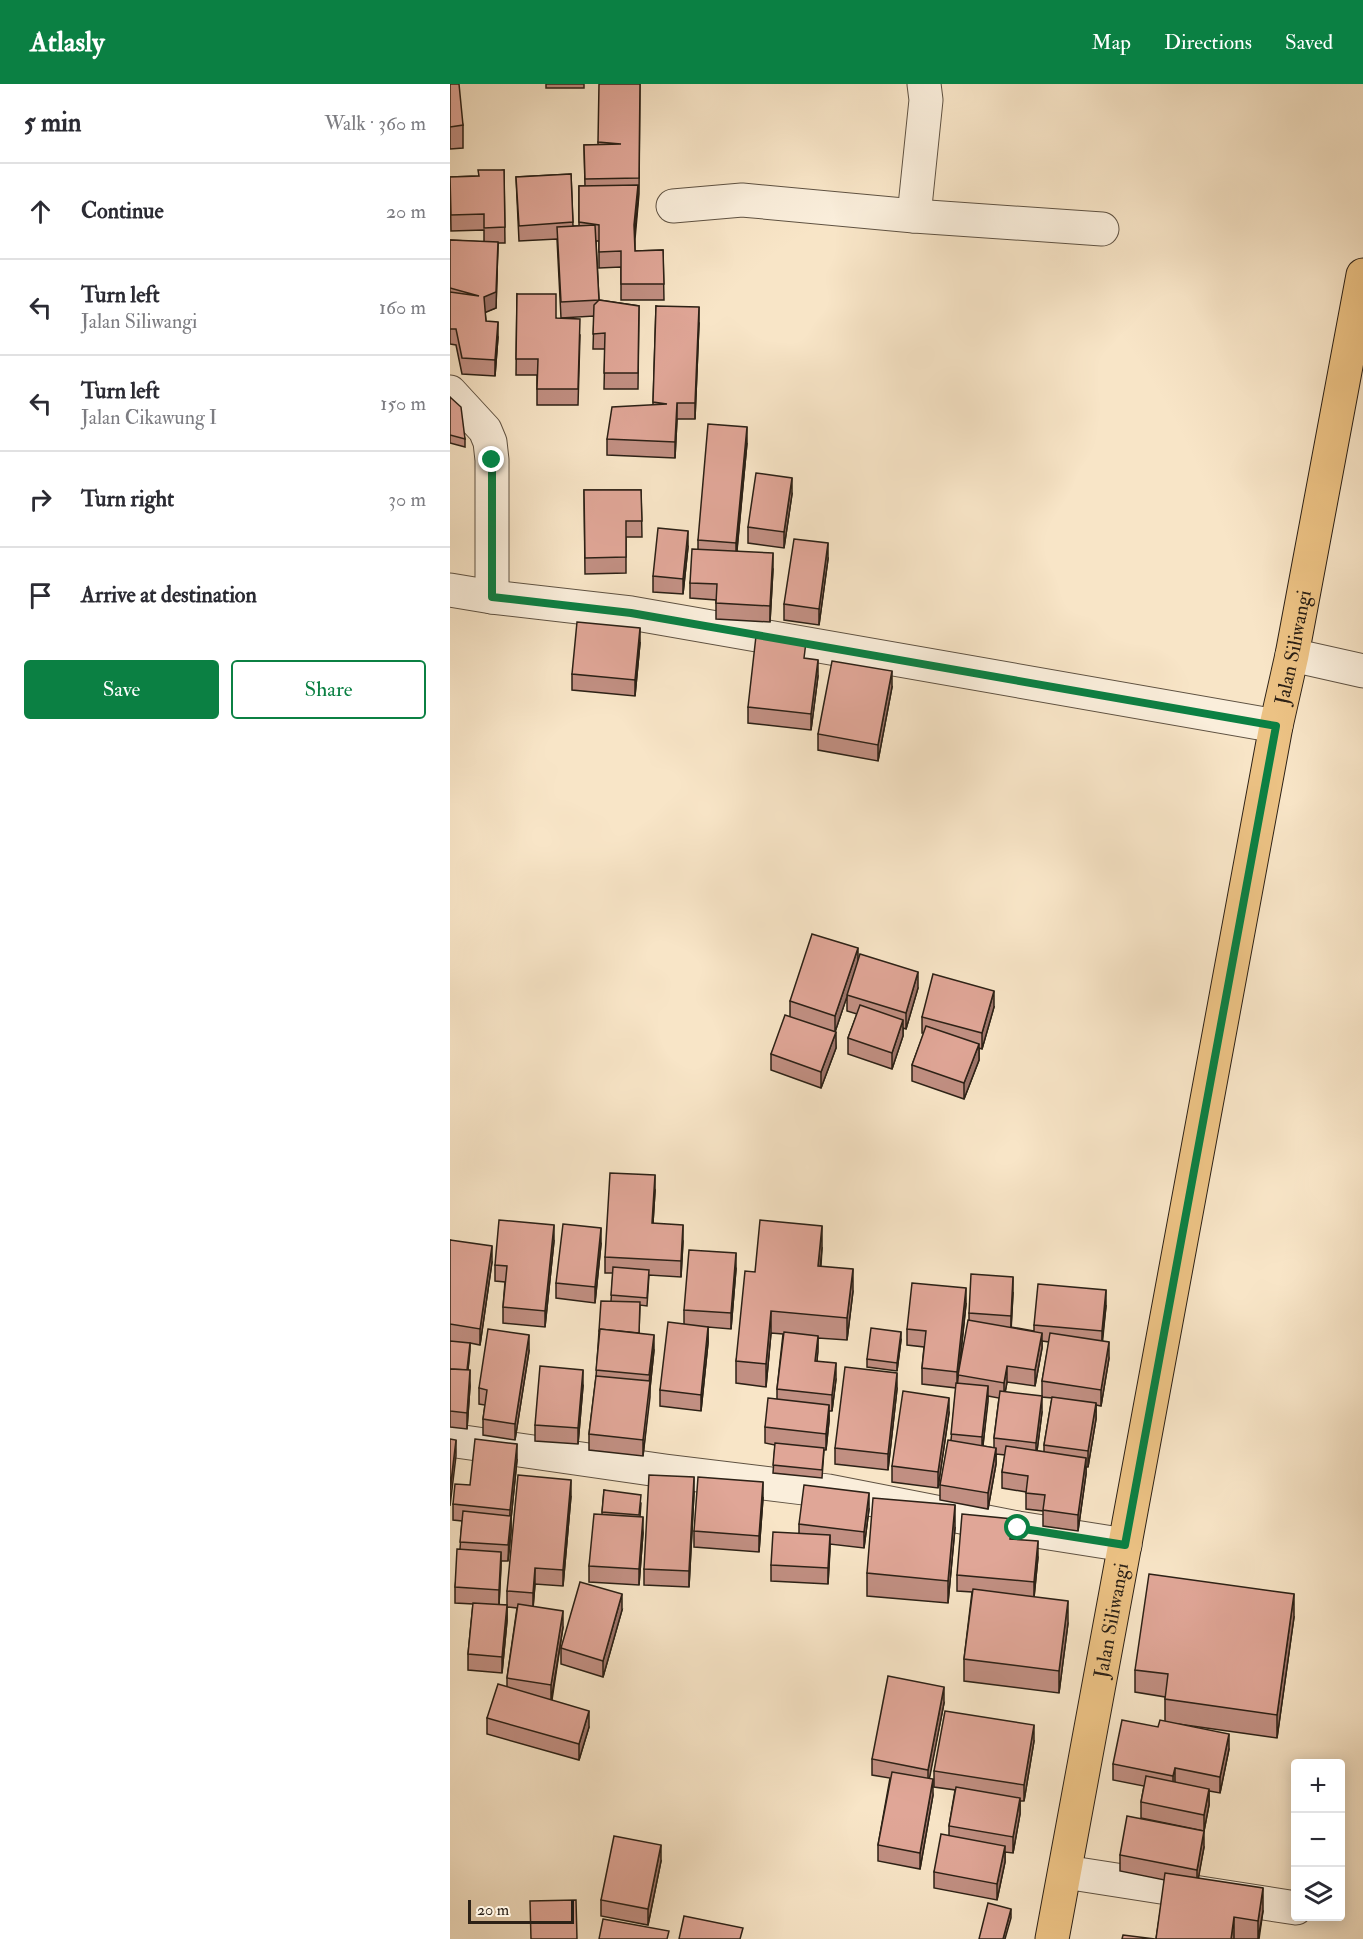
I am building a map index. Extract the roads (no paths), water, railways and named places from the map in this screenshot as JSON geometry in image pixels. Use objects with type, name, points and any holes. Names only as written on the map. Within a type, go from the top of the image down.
[{"type":"main road","name":"Jalan Siliwangi","points":[[1052,1939],[1276,726],[1292,655],[1363,275]]},
{"type":"street","points":[[914,216],[926,100],[924,84]]},
{"type":"street","points":[[673,206],[742,200],[914,216],[1102,229]]},
{"type":"street","points":[[450,392],[485,430],[490,442],[492,597]]},
{"type":"street","points":[[450,590],[631,613],[1276,726]]},
{"type":"street","points":[[1292,655],[1363,671]]},
{"type":"street","points":[[450,1440],[665,1472],[828,1491],[1018,1528],[1125,1545]]},
{"type":"street","points":[[1065,1872],[1291,1907]]}]
